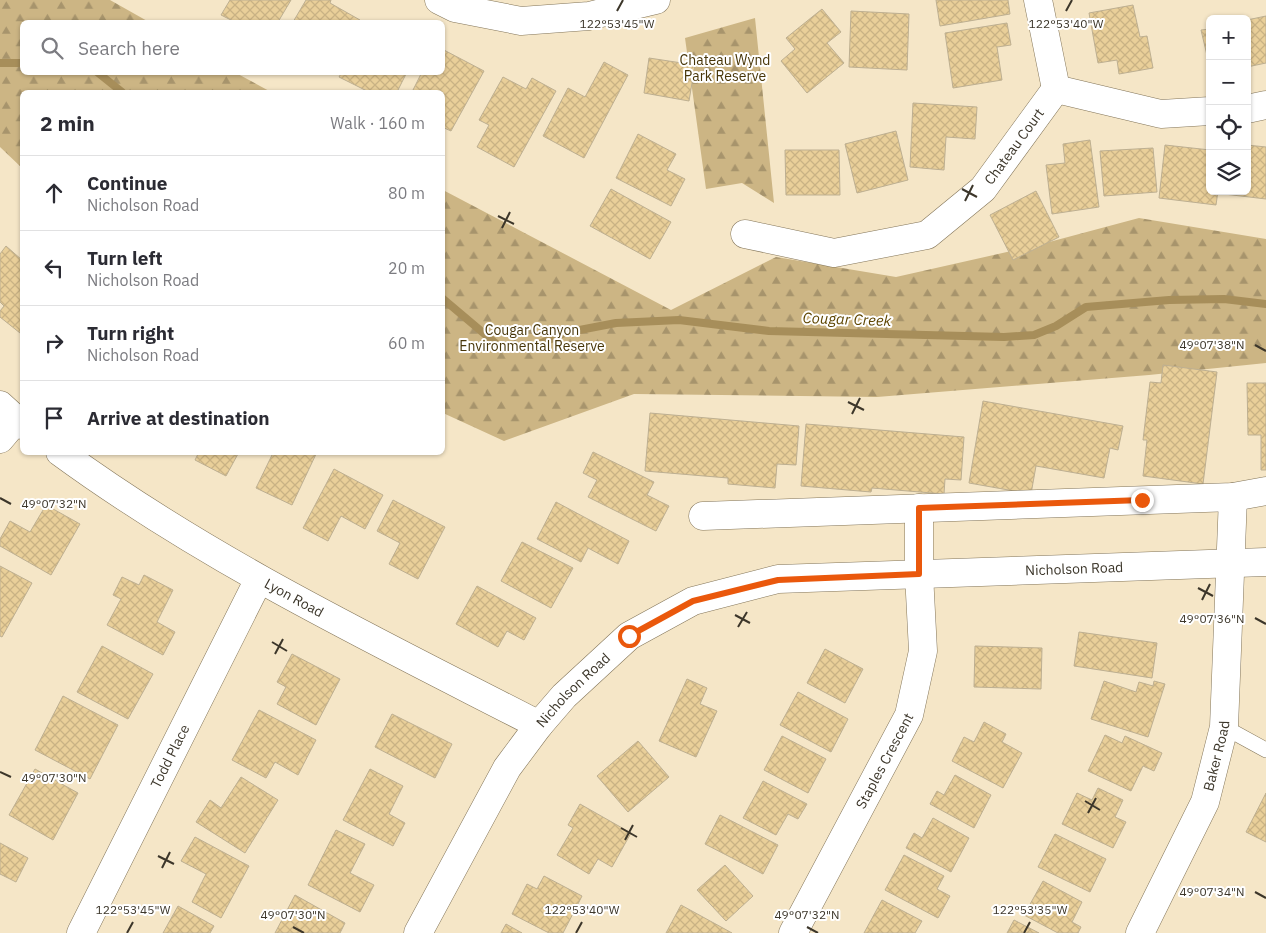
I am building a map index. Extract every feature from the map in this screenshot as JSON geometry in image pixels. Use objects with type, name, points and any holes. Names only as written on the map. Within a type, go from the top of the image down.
[{"type":"street","points":[[440,0],[455,8],[521,21],[589,16],[656,0]]},
{"type":"street","points":[[1038,0],[1056,89],[1161,114],[1206,111]]},
{"type":"street","name":"Chateau Court","points":[[745,234],[834,253],[927,235],[983,189],[1056,89]]},
{"type":"street","points":[[1251,108],[1266,105]]},
{"type":"street","name":"Lyon Road","points":[[64,455],[120,496],[259,579],[539,725]]},
{"type":"street","points":[[703,516],[1233,497],[1266,491]]},
{"type":"street","points":[[1229,564],[1233,497]]},
{"type":"street","points":[[919,508],[919,574]]},
{"type":"street","name":"Nicholson Road","points":[[418,933],[507,768],[539,725],[564,696],[629,636],[693,601],[778,580],[1266,562]]},
{"type":"street","name":"Baker Road","points":[[1140,933],[1205,802],[1224,728],[1229,564]]},
{"type":"street","name":"Staples Crescent","points":[[793,933],[908,715],[923,650],[919,574]]},
{"type":"street","name":"Todd Place","points":[[80,933],[259,579]]},
{"type":"lane","points":[[1224,728],[1266,750]]},
{"type":"green space","points":[[0,0],[110,0],[145,20],[20,20],[20,75],[240,75],[267,90],[20,90],[20,166],[0,147]]},
{"type":"green space","name":"Chateau Wynd Park Reserve","points":[[755,18],[774,203],[742,183],[706,189],[685,38]]},
{"type":"green space","name":"Cougar Canyon Environmental Reserve","points":[[445,191],[671,310],[776,257],[896,277],[1038,245],[1139,218],[1266,239],[1266,363],[1149,375],[877,397],[634,394],[504,441],[445,414]]},
{"type":"building","points":[[230,0],[291,0],[279,20],[231,20],[221,15]]},
{"type":"building","points":[[306,0],[331,0],[330,3],[360,20],[294,20]]},
{"type":"building","points":[[936,0],[1008,0],[1010,14],[940,26]]},
{"type":"building","points":[[1133,5],[1140,37],[1147,36],[1153,68],[1119,74],[1117,60],[1098,63],[1089,13]]},
{"type":"building","points":[[822,9],[841,32],[827,43],[844,63],[807,93],[781,61],[795,49],[786,38]]},
{"type":"building","points":[[851,11],[909,14],[907,70],[849,67]]},
{"type":"building","points":[[1266,16],[1266,63],[1251,66],[1251,60],[1251,19]]},
{"type":"building","points":[[1007,23],[1011,45],[997,47],[1002,80],[953,88],[945,33]]},
{"type":"building","points":[[1206,29],[1206,51],[1201,30]]},
{"type":"building","points":[[445,51],[484,71],[451,131],[445,128],[445,90],[413,90],[420,75],[445,75]]},
{"type":"building","points":[[649,58],[695,65],[689,101],[644,93]]},
{"type":"building","points":[[604,62],[628,75],[584,158],[543,136],[568,88],[585,97]]},
{"type":"building","points":[[340,75],[406,75],[398,90],[365,90],[339,77]]},
{"type":"building","points":[[503,77],[526,89],[532,78],[556,91],[514,167],[477,147],[489,125],[479,120]]},
{"type":"building","points":[[913,103],[977,107],[975,139],[946,137],[944,170],[910,167]]},
{"type":"building","points":[[896,131],[908,180],[857,193],[845,144]]},
{"type":"building","points":[[638,134],[676,154],[667,170],[685,179],[671,206],[616,178]]},
{"type":"building","points":[[1090,140],[1099,207],[1052,214],[1046,165],[1065,163],[1063,144]]},
{"type":"building","points":[[1165,145],[1206,150],[1206,195],[1217,195],[1216,205],[1159,198]]},
{"type":"building","points":[[1251,145],[1266,147],[1266,199],[1232,195],[1251,195]]},
{"type":"building","points":[[1153,148],[1157,192],[1104,196],[1100,151]]},
{"type":"building","points":[[785,150],[839,150],[840,195],[786,195]]},
{"type":"building","points":[[611,189],[671,222],[650,259],[590,226]]},
{"type":"building","points":[[1036,191],[1059,237],[1013,260],[990,215]]},
{"type":"building","points":[[6,246],[20,258],[20,333],[0,317],[0,311],[4,306],[0,302],[0,254]]},
{"type":"building","points":[[1163,365],[1217,372],[1203,484],[1143,476],[1147,440],[1143,440],[1150,382],[1161,383]]},
{"type":"building","points":[[1247,383],[1266,383],[1266,470],[1261,470],[1261,435],[1248,435]]},
{"type":"building","points":[[983,401],[1123,426],[1118,450],[1110,448],[1104,478],[1036,466],[1031,494],[969,483]]},
{"type":"building","points":[[650,413],[799,426],[796,465],[777,464],[775,488],[728,484],[728,478],[645,471]]},
{"type":"building","points":[[806,424],[964,437],[961,480],[945,479],[944,494],[872,488],[871,492],[801,486]]},
{"type":"building","points":[[593,452],[654,482],[647,495],[669,506],[656,531],[588,497],[597,480],[583,473]]},
{"type":"building","points":[[198,455],[237,455],[226,476],[195,460]]},
{"type":"building","points":[[272,455],[316,455],[292,505],[256,488]]},
{"type":"building","points":[[334,469],[383,495],[365,529],[341,516],[328,541],[303,528]]},
{"type":"building","points":[[393,500],[445,527],[418,579],[389,564],[400,543],[377,531]]},
{"type":"building","points":[[556,502],[629,541],[618,564],[588,548],[581,562],[537,539]]},
{"type":"building","points":[[46,505],[80,524],[51,575],[0,546],[0,539],[10,521],[30,532]]},
{"type":"building","points":[[522,542],[573,568],[551,608],[501,581]]},
{"type":"building","points":[[0,566],[32,583],[2,637],[0,636]]},
{"type":"building","points":[[144,575],[173,590],[157,622],[175,632],[163,655],[107,625],[121,599],[113,595],[122,577],[139,585]]},
{"type":"building","points":[[477,586],[536,618],[524,640],[507,631],[498,647],[456,624]]},
{"type":"building","points":[[1079,632],[1157,643],[1152,678],[1074,666]]},
{"type":"building","points":[[102,646],[153,674],[128,719],[77,692]]},
{"type":"building","points":[[975,646],[1042,648],[1041,689],[974,687]]},
{"type":"building","points":[[825,649],[863,669],[845,703],[807,683]]},
{"type":"building","points":[[292,654],[340,679],[316,725],[277,704],[286,687],[277,682]]},
{"type":"building","points":[[687,679],[707,688],[700,704],[717,711],[696,757],[659,741]]},
{"type":"building","points":[[1104,681],[1136,692],[1139,682],[1153,686],[1154,681],[1165,684],[1148,737],[1091,719]]},
{"type":"building","points":[[798,692],[848,719],[831,752],[780,725]]},
{"type":"building","points":[[63,696],[118,725],[90,779],[35,750]]},
{"type":"building","points":[[259,710],[316,740],[298,775],[275,762],[266,778],[232,760]]},
{"type":"building","points":[[392,714],[452,744],[435,778],[375,747]]},
{"type":"building","points":[[984,722],[1006,734],[1002,742],[1022,753],[1003,788],[952,761],[964,737],[974,742]]},
{"type":"building","points":[[1105,735],[1122,743],[1125,736],[1162,753],[1154,771],[1143,766],[1131,791],[1088,771]]},
{"type":"building","points":[[782,736],[826,759],[808,793],[764,770]]},
{"type":"building","points":[[638,741],[669,777],[628,812],[597,776]]},
{"type":"building","points":[[35,769],[78,793],[53,840],[9,815]]},
{"type":"building","points":[[370,769],[403,786],[389,814],[405,823],[393,846],[343,820]]},
{"type":"building","points":[[955,775],[991,795],[974,828],[930,804],[937,791],[944,795]]},
{"type":"building","points":[[241,777],[278,800],[245,853],[196,822],[210,800],[221,808]]},
{"type":"building","points":[[763,781],[807,804],[798,819],[788,814],[776,835],[743,818]]},
{"type":"building","points":[[1098,788],[1123,800],[1115,817],[1126,822],[1113,848],[1062,824],[1077,793],[1092,800]]},
{"type":"building","points":[[1266,793],[1266,842],[1246,832]]},
{"type":"building","points":[[580,804],[631,833],[612,867],[598,859],[589,874],[557,855],[573,828],[568,825]]},
{"type":"building","points":[[720,815],[778,845],[763,874],[705,844]]},
{"type":"building","points":[[933,818],[969,838],[951,872],[906,848],[914,833],[922,838]]},
{"type":"building","points":[[336,830],[365,844],[350,873],[374,885],[360,912],[308,885]]},
{"type":"building","points":[[1055,834],[1106,859],[1090,892],[1038,867]]},
{"type":"building","points":[[195,837],[249,866],[221,918],[192,902],[206,874],[181,861]]},
{"type":"building","points":[[0,843],[28,858],[16,882],[0,874]]},
{"type":"building","points":[[904,855],[944,876],[937,889],[950,896],[938,918],[885,890]]},
{"type":"building","points":[[725,865],[753,896],[726,921],[697,890]]},
{"type":"building","points":[[544,876],[582,896],[563,933],[549,933],[512,914],[527,884],[537,889]]},
{"type":"building","points":[[1043,881],[1082,902],[1072,922],[1081,927],[1078,933],[1058,933],[1024,915]]},
{"type":"building","points":[[295,895],[345,923],[340,933],[275,933]]},
{"type":"building","points":[[882,900],[922,921],[915,933],[864,933]]},
{"type":"building","points":[[681,905],[732,933],[666,933]]},
{"type":"building","points":[[178,906],[214,926],[210,933],[163,933]]},
{"type":"building","points":[[1014,920],[1039,933],[1007,933]]},
{"type":"building","points":[[506,924],[522,933],[501,933]]},
{"type":"waterway","name":"Cougar Creek","points":[[0,63],[20,63]]},
{"type":"waterway","name":"Cougar Creek","points":[[101,75],[120,90]]},
{"type":"waterway","name":"Cougar Creek","points":[[445,301],[500,347],[533,347],[564,333],[616,323],[679,320],[769,331],[1004,337],[1034,335],[1056,326],[1086,307],[1169,300],[1224,299],[1266,304]]},
{"type":"route","points":[[629,636],[693,601],[778,580],[919,574],[919,508],[1142,500]]}]
